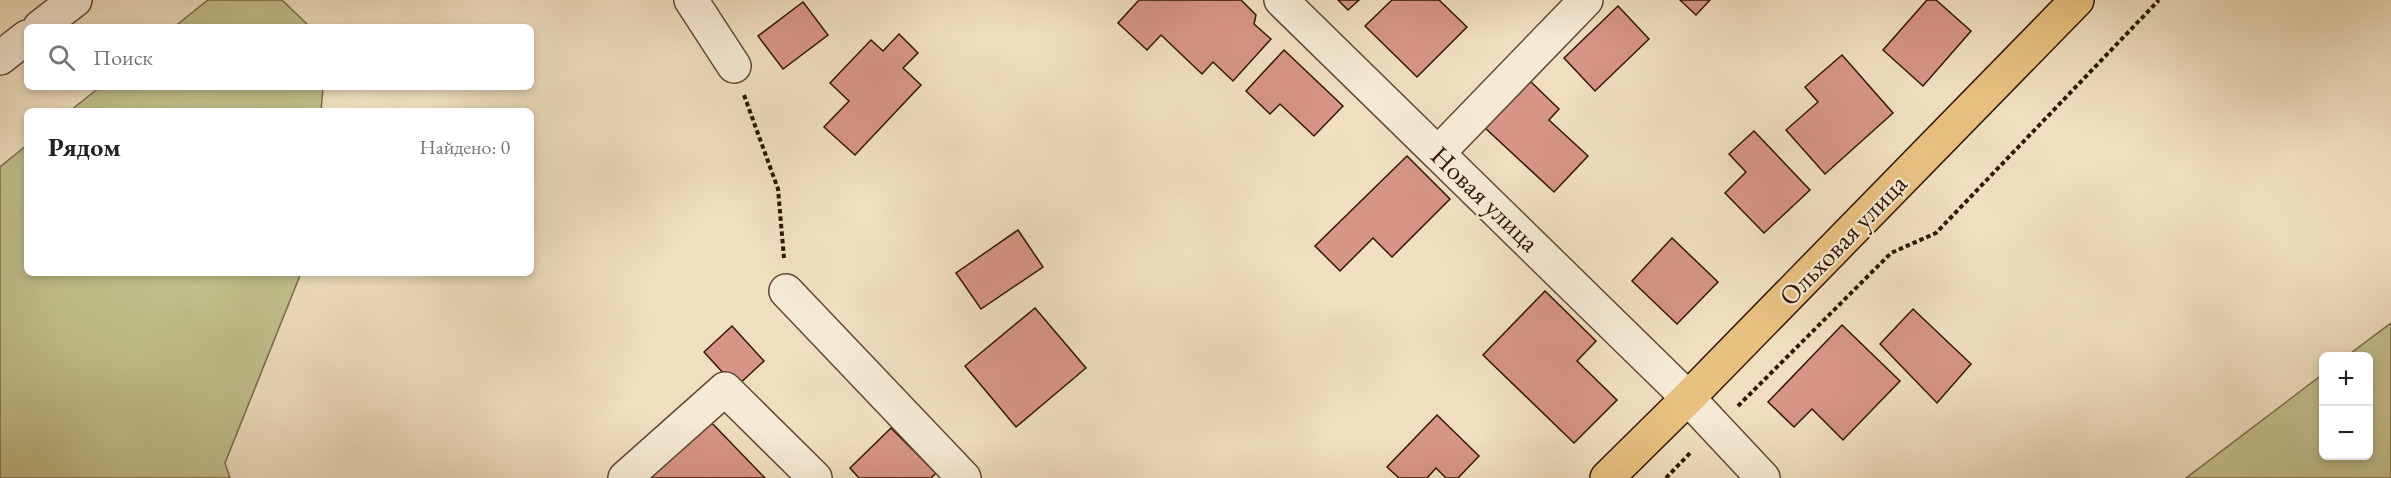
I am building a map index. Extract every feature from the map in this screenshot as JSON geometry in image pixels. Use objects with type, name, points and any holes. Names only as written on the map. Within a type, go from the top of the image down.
[{"type":"main road","name":"Ольховая улица","points":[[1607,478],[2077,0]]},
{"type":"street","points":[[44,24],[75,0]]},
{"type":"street","points":[[691,0],[734,66]]},
{"type":"street","name":"Новая улица","points":[[1281,0],[1688,398],[1763,478]]},
{"type":"street","points":[[1438,153],[1586,0]]},
{"type":"street","points":[[0,58],[24,39]]},
{"type":"street","points":[[786,291],[964,478]]},
{"type":"street","points":[[625,478],[725,389],[815,478]]},
{"type":"path","points":[[1666,478],[1892,253],[1936,232],[2159,0]]},
{"type":"path","points":[[734,66],[778,189],[786,291]]},
{"type":"shaded area","points":[[208,0],[282,0],[307,24],[178,24]]},
{"type":"shaded area","points":[[96,90],[323,90],[321,108],[74,108]]},
{"type":"shaded area","points":[[24,147],[24,276],[300,276],[225,463],[230,478],[0,478],[0,167]]},
{"type":"shaded area","points":[[2391,323],[2391,478],[2186,478],[2319,377],[2319,460],[2373,460],[2373,352],[2352,352]]},
{"type":"building","points":[[1139,0],[1241,0],[1256,15],[1254,24],[1271,39],[1233,81],[1213,62],[1202,74],[1161,35],[1147,50],[1118,23]]},
{"type":"building","points":[[1338,0],[1359,0],[1348,10]]},
{"type":"building","points":[[1392,0],[1439,0],[1467,27],[1417,77],[1365,26]]},
{"type":"building","points":[[1680,0],[1710,0],[1696,15]]},
{"type":"building","points":[[1927,0],[1936,0],[1971,31],[1923,86],[1883,50]]},
{"type":"building","points":[[803,2],[828,35],[783,69],[758,36]]},
{"type":"building","points":[[1618,6],[1649,39],[1595,91],[1564,58]]},
{"type":"building","points":[[899,34],[918,53],[903,68],[921,85],[855,155],[824,127],[849,101],[830,83],[871,40],[883,51]]},
{"type":"building","points":[[1284,50],[1343,106],[1314,136],[1280,104],[1270,114],[1246,91]]},
{"type":"building","points":[[1842,55],[1893,113],[1825,174],[1786,130],[1818,102],[1805,87]]},
{"type":"building","points":[[1529,80],[1559,109],[1549,120],[1588,156],[1554,192],[1484,127]]},
{"type":"building","points":[[1754,131],[1810,190],[1764,233],[1725,193],[1746,172],[1729,154]]},
{"type":"building","points":[[1407,156],[1450,199],[1392,257],[1373,238],[1340,271],[1315,246]]},
{"type":"building","points":[[1018,230],[1043,267],[981,309],[956,273]]},
{"type":"building","points":[[1672,238],[1718,282],[1677,324],[1632,281]]},
{"type":"building","points":[[1545,291],[1596,341],[1577,361],[1617,400],[1574,443],[1483,355]]},
{"type":"building","points":[[1035,308],[1086,368],[1016,427],[965,366]]},
{"type":"building","points":[[1913,309],[1971,364],[1937,403],[1880,344]]},
{"type":"building","points":[[1842,325],[1900,381],[1843,440],[1812,409],[1794,427],[1768,402]]},
{"type":"building","points":[[732,326],[764,361],[736,387],[704,352]]},
{"type":"building","points":[[1437,415],[1479,456],[1458,478],[1446,478],[1436,468],[1427,478],[1399,478],[1387,467]]},
{"type":"building","points":[[707,418],[765,478],[645,478]]},
{"type":"building","points":[[891,428],[936,473],[931,478],[859,478],[850,468]]}]
